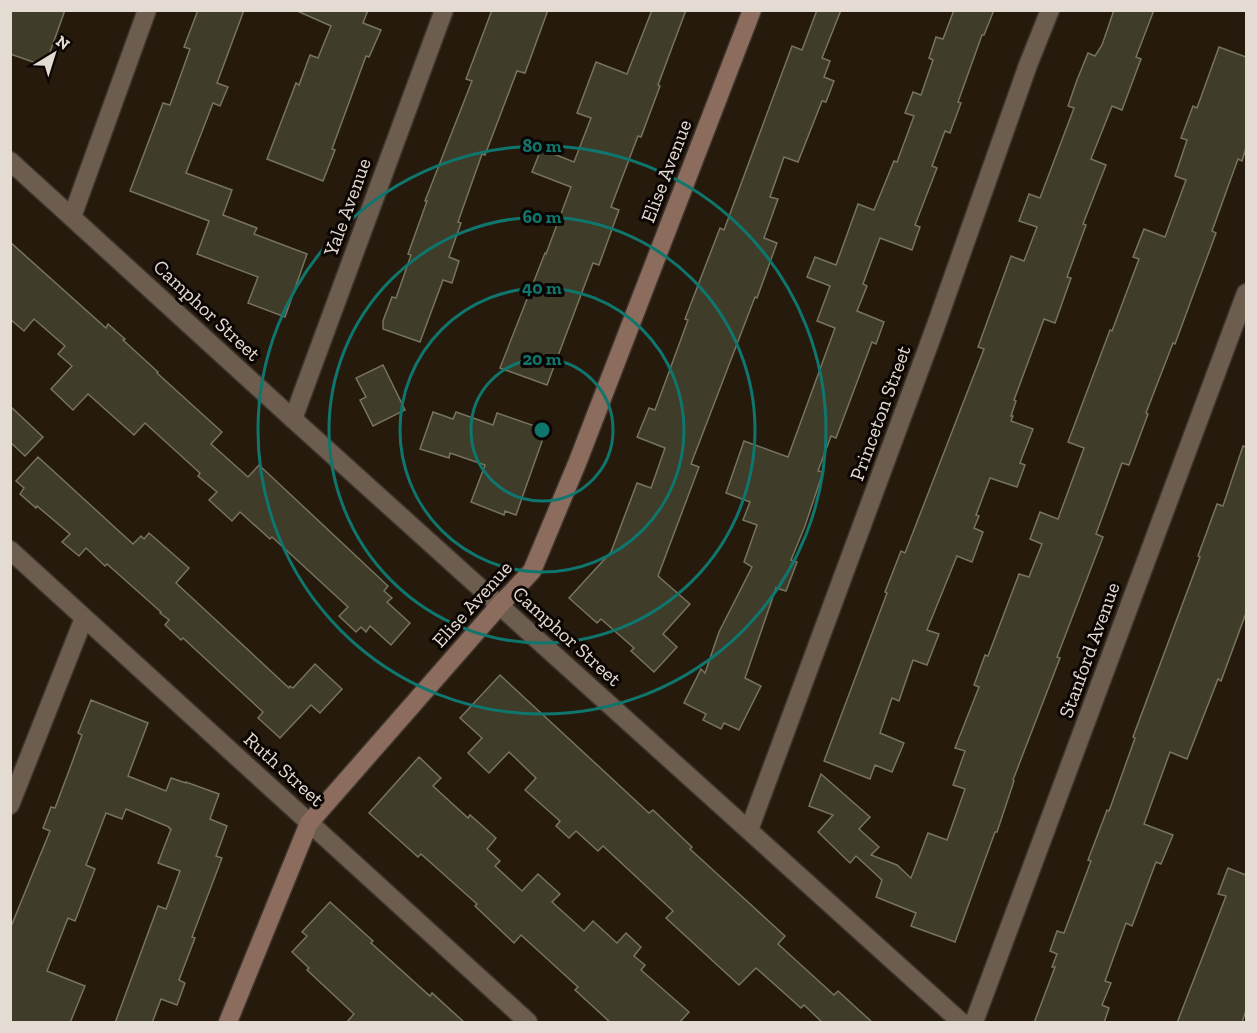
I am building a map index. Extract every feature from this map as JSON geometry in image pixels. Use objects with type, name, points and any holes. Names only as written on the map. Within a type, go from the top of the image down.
[{"type":"street","points":[[72,217],[147,10]]},
{"type":"street","name":"Yale Avenue","points":[[293,419],[444,10]]},
{"type":"street","name":"Elise Avenue","points":[[228,1023],[309,823],[532,571],[578,461],[752,10]]},
{"type":"street","name":"Princeton Street","points":[[749,830],[1050,10]]},
{"type":"street","name":"Camphor Street","points":[[10,160],[961,1023]]},
{"type":"street","name":"Stanford Avenue","points":[[974,1023],[1246,293]]},
{"type":"street","name":"Ruth Street","points":[[10,550],[528,1023]]},
{"type":"street","points":[[10,806],[84,618]]},
{"type":"building","points":[[10,10],[65,10],[45,66],[10,54]]},
{"type":"building","points":[[198,10],[244,10],[217,83],[228,87],[220,106],[213,103],[186,173],[232,190],[223,215],[257,228],[254,234],[307,254],[285,317],[248,303],[258,277],[197,254],[209,221],[130,191],[163,103],[170,105],[190,49],[184,47]]},
{"type":"building","points":[[295,10],[368,10],[363,23],[381,30],[369,57],[366,56],[332,149],[335,150],[323,181],[267,159],[296,83],[299,85],[310,55],[318,58],[331,26]]},
{"type":"building","points":[[492,10],[548,10],[525,73],[517,71],[485,155],[482,154],[458,222],[461,223],[449,257],[459,261],[452,283],[443,280],[420,342],[383,329],[383,321],[392,297],[396,298],[411,255],[408,254],[427,201],[425,201],[472,81],[466,79]]},
{"type":"building","points":[[652,10],[686,10],[641,137],[638,136],[611,207],[619,210],[599,265],[593,263],[547,385],[500,368],[571,187],[532,172],[541,149],[574,162],[591,118],[577,113],[596,62],[627,74]]},
{"type":"building","points":[[817,10],[841,10],[822,58],[830,61],[824,77],[834,81],[826,102],[822,101],[798,162],[784,157],[770,197],[778,199],[764,238],[777,243],[691,464],[699,467],[658,576],[690,604],[663,634],[677,647],[654,672],[631,651],[634,648],[601,619],[597,623],[569,598],[611,552],[637,483],[651,488],[665,448],[637,437],[649,408],[655,410],[688,320],[685,319],[720,228],[724,230],[792,46],[802,50]]},
{"type":"building","points":[[954,10],[994,10],[984,35],[982,35],[958,102],[961,103],[950,133],[945,131],[932,166],[937,168],[915,225],[920,227],[912,250],[880,238],[863,284],[867,286],[857,311],[884,322],[876,344],[872,342],[836,438],[831,436],[818,471],[823,472],[791,560],[797,562],[786,591],[776,588],[745,678],[761,686],[739,730],[724,723],[721,729],[703,720],[706,714],[684,703],[701,669],[705,673],[719,632],[752,567],[744,562],[757,525],[743,520],[750,502],[726,493],[744,441],[788,457],[835,328],[817,321],[830,286],[807,277],[815,257],[836,265],[858,204],[874,210],[894,161],[897,162],[914,116],[905,113],[913,92],[921,95],[933,60],[929,58],[936,37],[943,39]]},
{"type":"building","points":[[1114,10],[1154,10],[1136,57],[1141,59],[1122,110],[1112,106],[1091,159],[1106,165],[1083,224],[1086,225],[1067,277],[1071,278],[1055,323],[1044,319],[1014,400],[1016,401],[1011,421],[1033,429],[1020,463],[1025,465],[1017,487],[990,478],[976,515],[979,516],[974,528],[983,532],[972,562],[957,556],[927,630],[939,634],[927,665],[913,660],[899,701],[892,698],[880,733],[904,743],[892,772],[875,765],[870,779],[824,761],[887,593],[885,592],[901,551],[905,553],[984,349],[978,347],[1011,256],[1024,261],[1037,227],[1019,221],[1029,194],[1040,198],[1074,108],[1068,106],[1077,80],[1088,53],[1095,56],[1102,45]]},
{"type":"building","points":[[1219,47],[1246,57],[1246,148],[1242,161],[1238,159],[1212,231],[1216,233],[1175,344],[1173,343],[1146,413],[1148,414],[1129,465],[1122,463],[1096,534],[1103,537],[1057,657],[1060,658],[955,942],[911,926],[916,913],[876,897],[882,880],[856,856],[850,863],[818,832],[833,815],[809,806],[821,774],[870,817],[859,829],[879,847],[871,855],[897,865],[911,878],[928,833],[947,840],[965,789],[953,785],[965,751],[955,748],[979,687],[974,685],[985,655],[988,656],[1019,574],[1029,577],[1042,544],[1030,539],[1040,512],[1058,519],[1084,448],[1068,442],[1139,259],[1133,257],[1144,229],[1165,237],[1186,180],[1175,176],[1187,140],[1181,138],[1193,106],[1197,108]]},
{"type":"building","points":[[10,242],[106,328],[108,324],[125,339],[123,340],[157,373],[222,432],[211,444],[248,477],[259,465],[388,586],[384,591],[392,598],[387,602],[410,623],[391,645],[370,626],[366,632],[361,627],[356,632],[339,616],[348,607],[272,537],[270,539],[240,512],[232,521],[209,500],[217,492],[198,476],[200,473],[145,423],[134,435],[88,394],[73,410],[51,389],[72,366],[58,354],[65,346],[34,319],[24,331],[10,319]]},
{"type":"building","points":[[383,365],[405,410],[373,426],[360,400],[366,397],[356,378]]},
{"type":"building","points":[[10,406],[43,437],[25,456],[10,442]]},
{"type":"building","points":[[433,412],[453,419],[456,412],[493,425],[497,413],[546,430],[516,515],[505,511],[504,515],[471,502],[485,465],[450,453],[449,458],[420,449]]},
{"type":"building","points":[[1243,446],[1246,447],[1246,613],[1221,681],[1218,679],[1187,759],[1170,752],[1144,824],[1173,835],[1161,864],[1156,862],[1132,926],[1126,923],[1105,981],[1111,983],[1102,1005],[1109,1008],[1104,1023],[1034,1023],[1055,967],[1052,967],[1057,954],[1050,951],[1057,931],[1064,933],[1091,861],[1088,860],[1107,810],[1109,811],[1135,738],[1133,737],[1200,557],[1198,556],[1217,504],[1223,506]]},
{"type":"building","points":[[38,457],[133,544],[141,536],[144,539],[149,533],[189,568],[176,583],[289,688],[290,686],[293,688],[315,664],[342,689],[320,713],[311,705],[280,738],[258,718],[263,712],[183,638],[181,640],[165,625],[169,620],[161,612],[86,548],[79,556],[62,542],[70,534],[20,494],[24,488],[16,481]]},
{"type":"building","points":[[500,675],[649,813],[653,810],[692,847],[690,849],[785,936],[778,944],[834,995],[838,991],[873,1023],[823,1023],[804,1005],[801,1008],[756,968],[739,985],[666,918],[673,911],[603,846],[598,851],[576,831],[569,838],[556,826],[560,821],[525,790],[536,778],[509,752],[489,773],[468,753],[482,738],[460,718]]},
{"type":"building","points":[[91,700],[148,723],[128,776],[166,791],[171,778],[219,794],[210,819],[227,826],[216,856],[222,858],[192,937],[195,938],[179,980],[185,983],[177,1005],[161,999],[152,1023],[115,1023],[158,906],[166,909],[180,871],[158,863],[171,829],[169,827],[126,809],[122,819],[106,813],[86,865],[95,869],[75,921],[68,918],[47,971],[85,986],[70,1023],[10,1023],[10,929],[50,831],[43,828],[51,807],[55,808],[70,768],[82,735],[78,733]]},
{"type":"building","points":[[419,757],[441,778],[433,786],[468,818],[470,815],[496,838],[487,849],[500,861],[495,866],[522,891],[538,874],[560,894],[552,902],[584,931],[593,921],[617,943],[626,933],[641,947],[634,956],[645,965],[641,970],[689,1012],[679,1023],[611,1023],[575,990],[578,987],[521,935],[514,943],[475,906],[477,904],[421,854],[418,857],[369,813]]},
{"type":"building","points":[[1228,868],[1246,875],[1246,1010],[1242,1023],[1177,1023],[1226,896],[1218,894]]},
{"type":"building","points":[[330,902],[430,996],[432,993],[465,1023],[346,1023],[354,1014],[307,970],[309,968],[292,952],[307,936],[302,932]]}]
